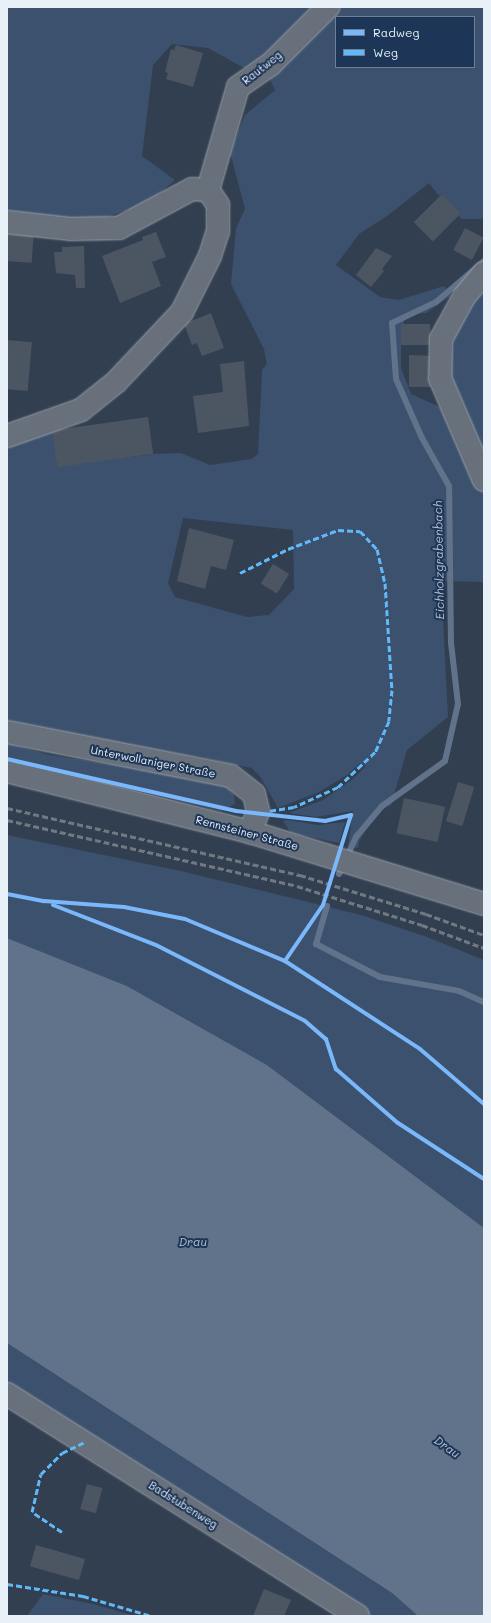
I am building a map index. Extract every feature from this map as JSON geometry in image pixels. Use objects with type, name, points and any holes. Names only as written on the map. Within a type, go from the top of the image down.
[{"type":"street","name":"Rautweg","points":[[208,190],[238,87],[271,64],[328,7]]},
{"type":"street","points":[[7,222],[70,229],[119,228],[192,189],[208,190],[218,205],[218,231],[210,256],[182,312],[116,382],[81,410],[7,436]]},
{"type":"street","points":[[484,273],[464,297],[441,339],[440,378],[484,480]]},
{"type":"street","name":"Unterwollaniger Straße","points":[[7,732],[231,776],[254,794],[258,812],[250,832]]},
{"type":"street","name":"Rennsteiner Straße","points":[[7,772],[250,832],[484,904]]},
{"type":"street","name":"Badstubenweg","points":[[7,1394],[358,1616]]},
{"type":"shaded area","points":[[7,7],[318,7],[253,73],[208,48],[172,44],[153,65],[142,156],[175,180],[148,203],[94,221],[7,213]]},
{"type":"shaded area","points":[[333,7],[484,7],[484,216],[482,219],[462,219],[459,216],[461,213],[442,194],[439,196],[429,183],[387,216],[359,234],[336,265],[380,297],[399,300],[444,286],[452,295],[426,313],[404,315],[404,324],[401,325],[401,368],[411,394],[449,411],[467,462],[484,494],[484,582],[441,581],[448,717],[407,750],[391,805],[381,810],[372,821],[359,841],[358,848],[348,846],[353,811],[316,817],[289,813],[323,800],[353,779],[366,766],[360,763],[347,775],[319,792],[278,808],[261,778],[252,768],[198,757],[143,751],[7,724],[7,445],[52,429],[57,466],[153,454],[181,453],[210,465],[252,459],[258,454],[262,370],[267,364],[264,349],[231,284],[236,228],[245,209],[230,152],[245,115],[275,90],[269,77]],"holes":[[[183,518],[293,530],[294,589],[269,615],[247,617],[175,597],[168,583]]]},
{"type":"shaded area","points":[[484,283],[484,471],[454,389],[447,349]]},
{"type":"shaded area","points":[[7,743],[49,755],[158,771],[227,786],[234,795],[235,804],[221,811],[7,759]]},
{"type":"shaded area","points":[[288,820],[318,825],[345,822],[339,843],[291,833],[283,821]]},
{"type":"shaded area","points":[[7,835],[181,871],[361,915],[427,937],[484,960],[484,1228],[267,1065],[127,986],[7,938]]},
{"type":"shaded area","points":[[7,1343],[392,1593],[418,1616],[362,1616],[7,1385]]},
{"type":"shaded area","points":[[43,1594],[93,1604],[135,1616],[27,1616]]},
{"type":"water","name":"Drau","points":[[7,938],[127,986],[267,1065],[484,1228],[484,1616],[418,1616],[392,1593],[7,1343]]},
{"type":"building","points":[[176,45],[203,53],[193,87],[166,79],[168,73],[165,72],[171,49],[174,50]]},
{"type":"building","points":[[442,194],[461,213],[433,241],[414,222]]},
{"type":"building","points":[[7,228],[34,230],[32,263],[7,261]]},
{"type":"building","points":[[465,228],[484,238],[472,260],[453,250]]},
{"type":"building","points":[[156,232],[166,257],[152,262],[161,286],[120,303],[102,256],[143,240],[142,237]]},
{"type":"building","points":[[84,246],[85,288],[76,288],[75,275],[56,273],[54,252],[62,252],[62,247]]},
{"type":"building","points":[[376,248],[392,256],[382,269],[384,271],[371,287],[356,275]]},
{"type":"building","points":[[211,313],[224,348],[202,356],[197,343],[192,345],[184,324]]},
{"type":"building","points":[[401,324],[430,324],[430,345],[401,345]]},
{"type":"building","points":[[7,340],[32,342],[28,391],[7,389]]},
{"type":"building","points":[[409,355],[435,356],[431,387],[409,387]]},
{"type":"building","points":[[244,361],[249,426],[198,433],[193,396],[223,392],[220,364]]},
{"type":"building","points":[[148,417],[153,454],[57,467],[52,430]]},
{"type":"building","points":[[189,528],[234,540],[226,570],[211,566],[205,589],[177,581]]},
{"type":"building","points":[[273,564],[289,574],[277,594],[261,584]]},
{"type":"building","points":[[458,782],[474,787],[462,826],[446,821]]},
{"type":"building","points":[[404,798],[445,807],[438,842],[397,833]]},
{"type":"building","points":[[87,1484],[102,1488],[96,1513],[80,1509]]},
{"type":"building","points":[[36,1545],[85,1559],[79,1580],[30,1566]]},
{"type":"building","points":[[264,1589],[291,1600],[284,1616],[253,1616]]},
{"type":"waterway","name":"Eichholzgrabenbach","points":[[339,874],[356,837],[382,806],[445,761],[458,704],[451,643],[449,486],[422,438],[396,379],[392,323],[436,302],[484,261]]},
{"type":"waterway","name":"Eichholzgrabenbach","points":[[327,906],[316,944],[380,977],[459,991],[484,1002]]},
{"type":"railway","points":[[7,808],[300,875],[426,914],[484,935]]},
{"type":"railway","points":[[7,820],[297,886],[422,925],[484,948]]},
{"type":"marked path","points":[[240,573],[288,549],[338,530],[360,531],[377,549],[385,583],[392,690],[389,721],[375,752],[338,787],[294,807],[268,811]]},
{"type":"marked path","points":[[62,1532],[32,1512],[41,1474],[62,1453],[85,1442]]},
{"type":"marked path","points":[[7,1584],[83,1596],[152,1616]]},
{"type":"cycle path","points":[[7,759],[236,811],[325,821],[351,815],[323,905],[285,961]]},
{"type":"cycle path","points":[[7,894],[44,901],[124,907],[185,919],[285,961],[420,1049],[484,1104]]},
{"type":"cycle path","points":[[53,905],[156,945],[305,1021],[326,1039],[336,1069],[398,1123],[484,1179]]}]
